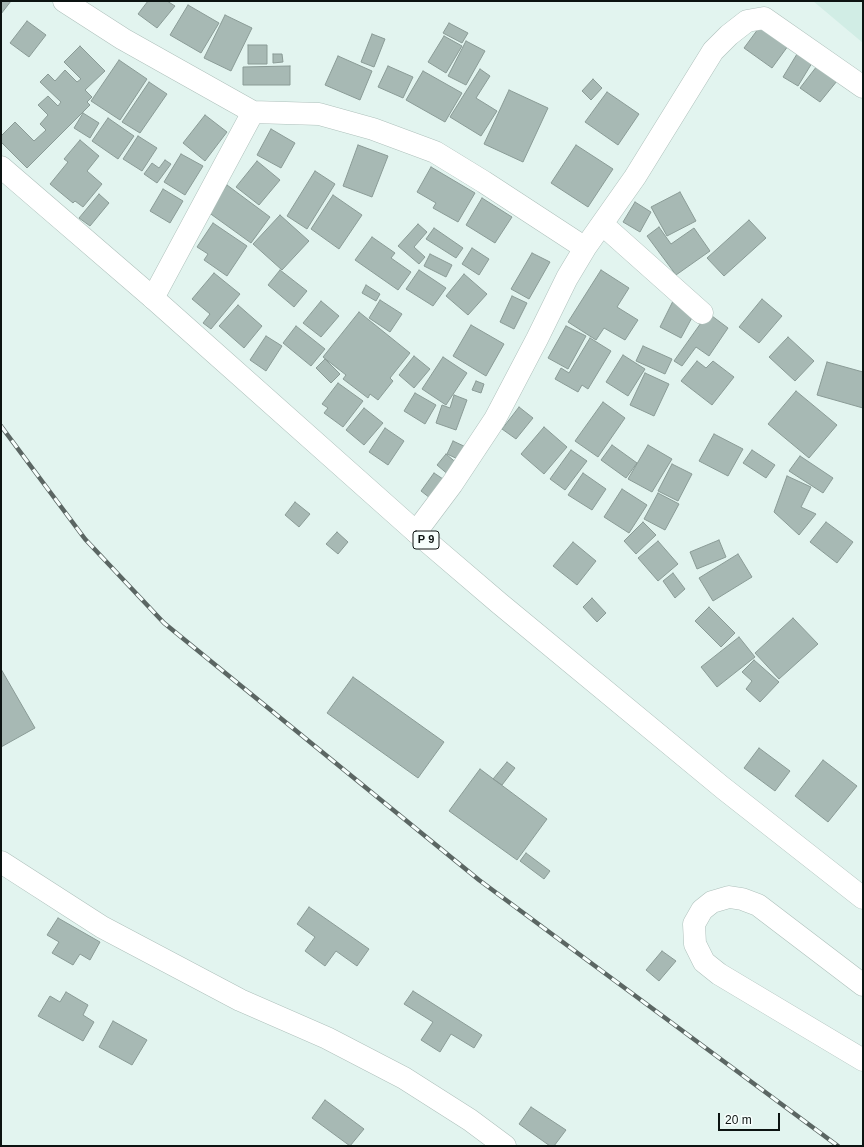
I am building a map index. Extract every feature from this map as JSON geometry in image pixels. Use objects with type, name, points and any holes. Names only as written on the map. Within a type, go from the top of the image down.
[{"type":"street","points":[[64,1],[123,39],[253,112],[319,114],[373,129],[435,152],[585,248]]},
{"type":"street","points":[[416,532],[452,484],[495,419],[567,278],[585,248],[635,177],[713,51],[729,35],[759,10],[863,87]]},
{"type":"street","points":[[153,298],[253,112]]},
{"type":"street","name":"P 9","points":[[1,167],[153,298],[416,532],[499,603],[722,788],[863,898]]},
{"type":"street","points":[[602,224],[702,313]]},
{"type":"street","points":[[1,862],[102,927],[240,1000],[327,1038],[404,1078],[470,1120],[506,1146]]},
{"type":"street","points":[[863,985],[758,905],[742,899],[729,897],[712,902],[702,910],[694,924],[695,944],[704,962],[719,974],[863,1060]]},
{"type":"shaded area","points":[[813,1],[863,1],[863,43]]},
{"type":"building","points":[[1,1],[11,1],[1,14]]},
{"type":"building","points":[[148,1],[167,1],[175,6],[157,28],[138,14]]},
{"type":"building","points":[[188,5],[219,23],[201,53],[170,35]]},
{"type":"building","points":[[225,15],[252,28],[231,71],[204,58]]},
{"type":"building","points":[[27,21],[46,35],[29,57],[10,43]]},
{"type":"building","points":[[449,23],[468,33],[462,43],[443,33]]},
{"type":"building","points":[[761,25],[788,46],[772,68],[744,48]]},
{"type":"building","points":[[372,34],[385,39],[374,67],[361,62]]},
{"type":"building","points":[[444,36],[462,46],[446,73],[428,62]]},
{"type":"building","points":[[466,41],[485,51],[466,85],[448,76]]},
{"type":"building","points":[[248,45],[267,45],[267,64],[248,64]]},
{"type":"building","points":[[80,46],[105,71],[85,90],[92,97],[87,102],[90,105],[27,168],[1,142],[1,136],[15,122],[34,141],[46,130],[40,124],[48,115],[38,105],[48,96],[58,106],[61,102],[40,82],[48,74],[55,81],[65,70],[77,82],[81,79],[64,62]]},
{"type":"building","points":[[273,54],[282,54],[283,62],[273,63]]},
{"type":"building","points":[[797,54],[812,63],[798,86],[783,77]]},
{"type":"building","points":[[338,56],[372,71],[360,100],[325,85]]},
{"type":"building","points":[[119,60],[147,79],[120,120],[91,101]]},
{"type":"building","points":[[290,66],[290,85],[243,85],[243,67]]},
{"type":"building","points":[[388,66],[413,77],[403,98],[378,87]]},
{"type":"building","points":[[817,66],[837,81],[820,102],[800,88]]},
{"type":"building","points":[[480,69],[490,76],[476,98],[497,111],[481,136],[450,117]]},
{"type":"building","points":[[423,71],[462,93],[445,122],[406,100]]},
{"type":"building","points":[[593,79],[602,88],[591,100],[582,91]]},
{"type":"building","points":[[149,82],[167,94],[140,133],[122,122]]},
{"type":"building","points":[[509,90],[548,108],[523,162],[484,144]]},
{"type":"building","points":[[607,92],[639,114],[618,145],[585,122]]},
{"type":"building","points":[[83,113],[99,123],[90,138],[74,128]]},
{"type":"building","points":[[205,115],[227,132],[205,161],[183,143]]},
{"type":"building","points":[[108,118],[134,136],[118,159],[92,141]]},
{"type":"building","points":[[271,129],[295,143],[281,168],[257,155]]},
{"type":"building","points":[[138,136],[157,148],[142,171],[123,159]]},
{"type":"building","points":[[80,140],[99,156],[87,171],[102,184],[83,207],[75,201],[73,203],[50,184],[68,162],[64,159]]},
{"type":"building","points":[[358,145],[388,156],[372,197],[343,186]]},
{"type":"building","points":[[576,145],[613,169],[588,207],[551,183]]},
{"type":"building","points":[[181,154],[203,166],[185,195],[164,182]]},
{"type":"building","points":[[165,160],[171,164],[157,183],[144,174],[152,163],[159,168]]},
{"type":"building","points":[[257,161],[280,180],[259,205],[236,187]]},
{"type":"building","points":[[431,167],[475,193],[458,222],[433,208],[436,203],[417,192]]},
{"type":"building","points":[[315,171],[335,184],[307,229],[287,216]]},
{"type":"building","points":[[227,185],[270,217],[251,243],[208,212]]},
{"type":"building","points":[[163,189],[183,201],[170,223],[150,211]]},
{"type":"building","points":[[680,192],[696,221],[667,236],[651,207]]},
{"type":"building","points":[[99,194],[109,203],[90,226],[79,218]]},
{"type":"building","points":[[333,195],[362,215],[339,249],[311,229]]},
{"type":"building","points":[[482,198],[512,217],[495,243],[466,225]]},
{"type":"building","points":[[635,202],[651,212],[640,232],[623,222]]},
{"type":"building","points":[[280,215],[309,241],[282,270],[253,244]]},
{"type":"building","points":[[749,220],[766,238],[724,276],[707,258]]},
{"type":"building","points":[[213,223],[247,246],[227,276],[204,260],[208,254],[197,247]]},
{"type":"building","points":[[418,224],[427,232],[414,247],[425,257],[419,264],[398,246]]},
{"type":"building","points":[[659,227],[671,244],[694,228],[710,251],[676,275],[647,236]]},
{"type":"building","points":[[434,228],[463,248],[456,258],[426,239]]},
{"type":"building","points":[[372,237],[395,253],[391,258],[411,272],[398,290],[355,260]]},
{"type":"building","points":[[472,248],[489,259],[479,275],[462,264]]},
{"type":"building","points":[[532,253],[550,262],[529,299],[511,289]]},
{"type":"building","points":[[430,254],[452,265],[446,277],[424,266]]},
{"type":"building","points":[[280,270],[307,291],[294,307],[268,285]]},
{"type":"building","points":[[419,270],[446,288],[433,306],[406,289]]},
{"type":"building","points":[[601,270],[629,288],[617,307],[638,320],[625,340],[604,328],[596,340],[568,322]]},
{"type":"building","points":[[214,273],[240,294],[211,329],[203,323],[210,314],[192,299]]},
{"type":"building","points":[[464,274],[487,294],[468,315],[446,296]]},
{"type":"building","points":[[366,285],[380,294],[376,301],[362,293]]},
{"type":"building","points":[[512,296],[527,303],[514,329],[500,322]]},
{"type":"building","points":[[762,299],[782,316],[759,343],[739,327]]},
{"type":"building","points":[[380,300],[402,314],[390,332],[369,318]]},
{"type":"building","points":[[321,301],[339,316],[321,337],[303,323]]},
{"type":"building","points":[[673,301],[695,312],[681,338],[660,327]]},
{"type":"building","points":[[238,305],[262,326],[244,348],[219,326]]},
{"type":"building","points":[[359,312],[410,353],[390,378],[393,381],[378,400],[370,394],[368,398],[343,379],[346,375],[323,357]]},
{"type":"building","points":[[708,313],[728,328],[709,356],[696,347],[682,366],[674,361]]},
{"type":"building","points":[[471,325],[504,344],[486,376],[453,356]]},
{"type":"building","points":[[296,326],[325,349],[311,366],[283,343]]},
{"type":"building","points":[[566,326],[586,336],[568,369],[548,358]]},
{"type":"building","points":[[266,336],[282,346],[266,371],[250,360]]},
{"type":"building","points":[[788,337],[814,361],[795,381],[769,357]]},
{"type":"building","points":[[590,338],[611,351],[588,389],[582,385],[578,392],[555,379],[561,368],[569,373]]},
{"type":"building","points":[[643,346],[672,359],[665,374],[636,361]]},
{"type":"building","points":[[623,355],[645,369],[628,396],[606,382]]},
{"type":"building","points":[[414,356],[430,369],[414,388],[399,375]]},
{"type":"building","points":[[443,357],[467,373],[446,405],[422,389]]},
{"type":"building","points":[[325,359],[340,374],[331,383],[316,368]]},
{"type":"building","points":[[697,361],[706,368],[713,361],[734,377],[712,405],[681,381]]},
{"type":"building","points":[[827,362],[863,372],[863,408],[817,395]]},
{"type":"building","points":[[645,373],[669,384],[654,416],[630,405]]},
{"type":"building","points":[[476,381],[484,384],[481,393],[472,390]]},
{"type":"building","points":[[338,383],[363,401],[343,427],[324,413],[328,408],[322,404]]},
{"type":"building","points":[[796,391],[837,425],[809,458],[768,424]]},
{"type":"building","points":[[415,393],[436,405],[425,424],[404,411]]},
{"type":"building","points":[[454,395],[467,400],[456,430],[436,423],[442,405],[450,408]]},
{"type":"building","points":[[603,402],[625,418],[598,457],[575,441]]},
{"type":"building","points":[[519,407],[533,418],[516,439],[502,429]]},
{"type":"building","points":[[364,408],[383,423],[364,445],[346,430]]},
{"type":"building","points":[[544,427],[567,447],[544,474],[521,454]]},
{"type":"building","points":[[385,428],[404,441],[388,465],[369,452]]},
{"type":"building","points":[[714,434],[743,449],[728,476],[699,461]]},
{"type":"building","points":[[453,441],[468,448],[462,461],[447,454]]},
{"type":"building","points":[[612,445],[637,463],[626,478],[601,460]]},
{"type":"building","points":[[648,445],[672,459],[652,492],[628,479]]},
{"type":"building","points":[[571,450],[587,461],[565,490],[550,479]]},
{"type":"building","points":[[752,450],[775,465],[766,478],[743,463]]},
{"type":"building","points":[[446,454],[459,465],[450,476],[437,465]]},
{"type":"building","points":[[800,456],[833,478],[823,493],[789,471]]},
{"type":"building","points":[[672,464],[692,474],[678,501],[658,491]]},
{"type":"building","points":[[434,473],[443,479],[430,498],[421,491]]},
{"type":"building","points":[[583,473],[606,489],[592,510],[568,495]]},
{"type":"building","points":[[787,476],[811,487],[801,507],[816,514],[799,535],[774,512]]},
{"type":"building","points":[[622,489],[647,505],[629,533],[604,517]]},
{"type":"building","points":[[658,493],[679,504],[665,530],[644,519]]},
{"type":"building","points":[[295,502],[310,514],[299,527],[285,515]]},
{"type":"building","points":[[643,522],[656,535],[636,554],[624,541]]},
{"type":"building","points":[[826,522],[853,542],[837,563],[810,542]]},
{"type":"building","points":[[337,532],[348,542],[338,554],[326,544]]},
{"type":"building","points":[[719,540],[726,557],[697,569],[690,552]]},
{"type":"building","points":[[658,541],[678,564],[658,581],[638,558]]},
{"type":"building","points":[[573,542],[596,561],[577,585],[553,566]]},
{"type":"building","points":[[738,554],[752,577],[713,601],[699,578]]},
{"type":"building","points":[[673,573],[685,589],[675,598],[663,581]]},
{"type":"building","points":[[592,598],[606,613],[597,622],[583,607]]},
{"type":"building","points":[[709,607],[735,633],[721,647],[695,621]]},
{"type":"building","points":[[793,618],[818,644],[779,679],[755,653]]},
{"type":"building","points":[[739,637],[755,657],[717,687],[701,667]]},
{"type":"building","points":[[754,660],[779,682],[760,702],[746,689],[752,681],[742,672]]},
{"type":"building","points":[[1,669],[35,728],[1,747]]},
{"type":"building","points":[[353,677],[444,742],[418,778],[327,713]]},
{"type":"building","points":[[759,748],[790,771],[775,791],[744,768]]},
{"type":"building","points":[[823,760],[857,786],[828,822],[795,796]]},
{"type":"building","points":[[507,762],[515,768],[502,785],[493,779]]},
{"type":"building","points":[[480,769],[547,819],[517,860],[449,811]]},
{"type":"building","points":[[526,853],[550,871],[544,879],[520,861]]},
{"type":"building","points":[[309,907],[369,949],[357,966],[336,951],[325,966],[305,951],[315,937],[297,924]]},
{"type":"building","points":[[58,918],[100,942],[90,960],[80,954],[73,965],[52,953],[59,942],[47,935]]},
{"type":"building","points":[[662,951],[676,961],[659,981],[646,970]]},
{"type":"building","points":[[413,991],[482,1035],[474,1048],[451,1034],[440,1052],[421,1040],[433,1022],[404,1004]]},
{"type":"building","points":[[66,992],[88,1005],[83,1015],[94,1022],[83,1041],[38,1016],[50,996],[60,1002]]},
{"type":"building","points":[[113,1021],[147,1040],[132,1065],[99,1047]]},
{"type":"building","points":[[325,1100],[364,1129],[350,1146],[312,1118]]},
{"type":"building","points":[[531,1107],[566,1130],[554,1146],[550,1146],[519,1124]]},
{"type":"railway","points":[[1,426],[85,539],[164,623],[479,880],[838,1146]]}]
